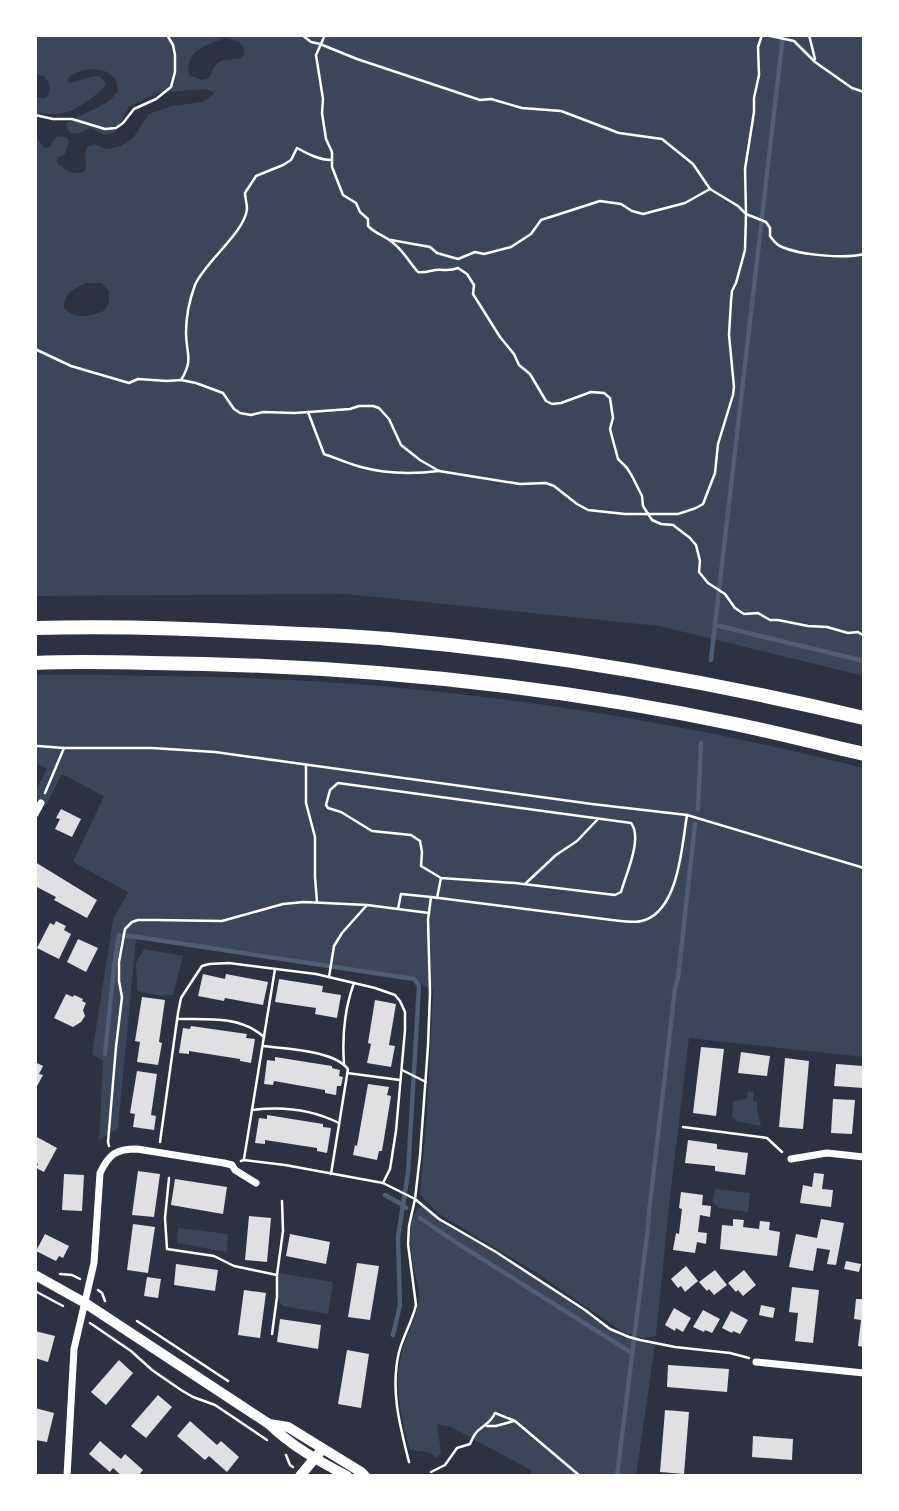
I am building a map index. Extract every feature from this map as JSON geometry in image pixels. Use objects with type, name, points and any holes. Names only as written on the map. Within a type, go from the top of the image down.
[{"type":"highway","points":[[35,628],[212,629],[351,636],[445,645],[533,655],[676,678],[864,718]]},
{"type":"highway","points":[[35,663],[205,663],[370,672],[444,680],[582,697],[734,723],[864,754]]},
{"type":"main road","points":[[35,1275],[85,1303],[269,1424],[281,1436],[346,1476]]},
{"type":"main road","points":[[269,1424],[288,1427],[365,1476]]},
{"type":"street","points":[[35,814],[41,803]]},
{"type":"street","points":[[67,1476],[74,1349],[94,1263],[100,1173],[105,1163],[123,1149],[137,1149],[232,1165],[235,1170],[256,1183]]},
{"type":"street","points":[[790,1159],[827,1153],[864,1157]]},
{"type":"street","points":[[756,1362],[864,1373]]},
{"type":"street","points":[[300,1476],[322,1449]]},
{"type":"path","points":[[35,115],[52,119],[72,119],[105,129],[116,128],[124,123],[134,109],[156,99],[172,87],[175,55],[167,35]]},
{"type":"path","points":[[302,35],[311,43],[480,100],[491,99],[523,108],[561,111],[620,132],[662,139],[693,164],[710,189],[746,214],[765,222],[770,228],[770,236],[779,247],[825,255],[864,254]]},
{"type":"path","points":[[325,35],[316,55],[323,99],[322,113],[332,167],[344,195],[356,203],[360,212],[368,219],[368,226],[376,234],[430,247],[436,253],[458,259],[511,247],[531,234],[541,220],[600,201],[621,204],[643,214],[685,203],[710,189]]},
{"type":"path","points":[[308,412],[324,454],[361,467],[417,474],[439,471],[520,484],[546,483],[588,510],[625,514],[678,514],[696,508],[702,504],[715,473],[718,444],[734,387],[729,335],[731,301],[746,250],[745,169],[759,75],[758,47],[764,35],[794,41],[815,62],[852,88],[864,92]]},
{"type":"path","points":[[809,35],[815,62]]},
{"type":"path","points":[[181,380],[188,368],[188,307],[196,282],[238,229],[247,210],[245,192],[256,176],[291,160],[298,148],[311,156],[332,160]]},
{"type":"path","points":[[390,239],[405,253],[418,272],[449,272],[458,268],[467,274],[474,285],[473,294],[486,316],[519,365],[530,374],[546,401],[552,404],[561,403],[592,392],[604,393],[610,398],[613,418],[610,429],[618,459],[632,476],[647,513],[652,520],[673,525],[690,538],[696,545],[700,561],[699,572],[708,583],[725,594],[735,608],[744,614],[758,613],[770,620],[827,627],[848,633],[858,632],[864,636]]},
{"type":"path","points":[[35,349],[71,366],[129,383],[138,379],[181,380],[223,393],[234,409],[251,415],[263,412],[350,409],[368,405],[379,408],[389,419],[401,445],[439,471]]},
{"type":"path","points":[[38,746],[215,752],[687,816],[864,868]]},
{"type":"path","points":[[41,803],[64,748]]},
{"type":"path","points":[[306,765],[306,803],[315,838],[314,877],[317,902]]},
{"type":"path","points":[[338,783],[598,818],[631,822],[635,829],[635,846],[621,892],[615,895],[525,884],[441,878],[421,866],[420,841],[411,835],[372,831],[341,811],[326,805],[330,790],[338,783]]},
{"type":"path","points":[[398,909],[401,894],[612,920],[646,920],[660,910],[677,875],[687,816]]},
{"type":"path","points":[[525,884],[556,855],[577,841],[598,818]]},
{"type":"path","points":[[437,898],[441,878]]},
{"type":"path","points":[[410,1462],[398,1421],[396,1382],[400,1351],[416,1305],[408,1244],[420,1156],[430,993],[431,897]]},
{"type":"path","points":[[112,1155],[108,1142],[122,997],[119,962],[125,929],[132,922],[222,921],[283,904],[317,902],[429,913]]},
{"type":"path","points":[[329,978],[334,946],[367,905]]},
{"type":"path","points":[[158,1152],[181,998],[202,966],[229,963],[275,969],[375,988],[395,995],[400,1001],[405,1012],[403,1071],[390,1169],[383,1183]]},
{"type":"path","points":[[244,1160],[275,969]]},
{"type":"path","points":[[344,1064],[344,1019],[354,983]]},
{"type":"path","points":[[177,1019],[212,1019],[239,1023],[256,1029],[264,1037]]},
{"type":"path","points":[[263,1046],[315,1053],[333,1058],[348,1069],[331,1174]]},
{"type":"path","points":[[403,1071],[424,1081]]},
{"type":"path","points":[[347,1073],[401,1080]]},
{"type":"path","points":[[252,1110],[274,1107],[299,1109],[339,1123]]},
{"type":"path","points":[[683,1127],[767,1138],[790,1159]]},
{"type":"path","points":[[232,1165],[244,1160],[383,1183],[415,1199],[439,1219],[496,1252],[610,1329],[640,1340],[730,1353],[756,1362]]},
{"type":"path","points":[[169,1178],[165,1218],[167,1249],[214,1256],[234,1266],[276,1275]]},
{"type":"path","points":[[272,1334],[277,1297],[276,1275],[283,1231],[282,1201]]},
{"type":"path","points":[[35,1291],[81,1316],[131,1351],[171,1384],[193,1397],[215,1405],[272,1444]]},
{"type":"path","points":[[102,1293],[104,1300],[111,1307]]},
{"type":"path","points":[[132,1319],[231,1383]]},
{"type":"path","points":[[487,1426],[495,1413],[515,1421],[580,1476]]},
{"type":"path","points":[[431,1472],[445,1465],[457,1447],[470,1444],[478,1430],[515,1421]]},
{"type":"path","points":[[284,1451],[290,1465]]},
{"type":"shaded area","points":[[35,35],[864,35],[864,676],[659,626],[346,594],[35,596],[35,136],[44,148],[49,147],[57,136],[66,137],[69,141],[65,154],[57,158],[57,162],[63,168],[78,173],[86,170],[87,147],[94,144],[106,149],[121,146],[133,138],[149,114],[171,106],[202,102],[214,94],[204,89],[157,93],[129,107],[114,133],[105,135],[90,128],[72,133],[66,124],[113,97],[118,91],[115,79],[105,71],[92,69],[78,72],[68,79],[69,83],[95,76],[101,77],[106,84],[76,108],[64,113],[43,114],[35,113],[35,97],[46,98],[50,87],[44,76],[35,74]],"holes":[[[226,38],[239,42],[244,48],[241,58],[218,63],[209,78],[202,80],[189,75],[190,59],[194,54],[199,49]],[[86,283],[101,283],[109,291],[109,302],[105,310],[83,316],[68,312],[64,308],[68,295]]]},
{"type":"shaded area","points":[[35,675],[332,682],[511,700],[688,729],[864,768],[864,1057],[689,1038],[656,1336],[643,1338],[623,1332],[535,1272],[439,1214],[420,1195],[433,990],[410,979],[136,939],[118,1128],[99,1140],[103,1061],[92,1054],[113,920],[128,892],[73,862],[104,796],[62,774],[46,805],[35,798],[35,792],[47,769],[35,763]]},
{"type":"shaded area","points":[[144,949],[183,956],[173,995],[161,996],[137,991],[136,963]]},
{"type":"shaded area","points":[[748,1091],[754,1092],[753,1101],[757,1102],[761,1126],[737,1121],[732,1117],[733,1101],[747,1099]]},
{"type":"shaded area","points":[[715,1189],[750,1193],[748,1212],[719,1208],[713,1202]]},
{"type":"shaded area","points":[[419,1207],[503,1258],[609,1330],[622,1337],[655,1345],[636,1476],[531,1476],[531,1470],[451,1427],[437,1424],[441,1453],[437,1458],[427,1452],[410,1450],[401,1413],[398,1376],[419,1294],[410,1238],[411,1227]]},
{"type":"shaded area","points":[[178,1228],[228,1234],[227,1252],[177,1243]]},
{"type":"shaded area","points":[[279,1273],[333,1282],[328,1314],[283,1306],[279,1301]]},
{"type":"building","points":[[61,809],[81,819],[72,837],[55,829],[60,819],[56,818]]},
{"type":"building","points":[[35,862],[97,900],[87,918],[35,886]]},
{"type":"building","points":[[56,921],[66,926],[64,930],[71,934],[59,959],[37,948],[50,923],[54,925]]},
{"type":"building","points":[[78,939],[98,948],[86,972],[67,962]]},
{"type":"building","points":[[203,974],[225,979],[226,974],[268,982],[263,1005],[198,996]]},
{"type":"building","points":[[279,979],[323,986],[322,992],[341,995],[337,1018],[315,1014],[316,1008],[275,1002]]},
{"type":"building","points":[[66,994],[83,999],[86,1003],[83,1010],[85,1016],[73,1027],[54,1018]]},
{"type":"building","points":[[142,997],[165,1000],[158,1065],[137,1062],[140,1042],[135,1041]]},
{"type":"building","points":[[375,1000],[396,1004],[389,1045],[395,1046],[391,1067],[367,1063]]},
{"type":"building","points":[[191,1026],[247,1034],[246,1038],[255,1039],[251,1063],[189,1051],[189,1054],[179,1053],[183,1028],[190,1029]]},
{"type":"building","points":[[701,1047],[724,1049],[716,1116],[693,1113]]},
{"type":"building","points":[[741,1052],[770,1056],[767,1076],[738,1073]]},
{"type":"building","points":[[275,1057],[332,1066],[340,1070],[339,1076],[343,1077],[341,1086],[337,1086],[336,1095],[325,1093],[325,1090],[274,1081],[273,1085],[264,1084],[267,1060],[275,1061]]},
{"type":"building","points":[[785,1058],[809,1061],[803,1129],[779,1127]]},
{"type":"building","points":[[35,1062],[43,1066],[39,1074],[43,1075],[35,1090]]},
{"type":"building","points":[[836,1064],[864,1066],[864,1088],[834,1086]]},
{"type":"building","points":[[137,1071],[157,1074],[151,1115],[156,1116],[154,1130],[133,1127],[135,1114],[130,1113]]},
{"type":"building","points":[[368,1084],[389,1087],[387,1095],[391,1096],[382,1151],[379,1151],[377,1160],[353,1155]]},
{"type":"building","points":[[833,1099],[855,1100],[852,1134],[831,1133]]},
{"type":"building","points":[[267,1115],[323,1124],[323,1127],[331,1128],[327,1153],[317,1151],[317,1148],[265,1140],[265,1144],[255,1143],[259,1118],[267,1119]]},
{"type":"building","points":[[35,1136],[57,1148],[44,1172],[36,1168],[38,1164],[35,1162]]},
{"type":"building","points":[[688,1140],[717,1144],[717,1149],[748,1153],[745,1175],[715,1171],[715,1166],[685,1163]]},
{"type":"building","points":[[138,1171],[160,1174],[154,1217],[132,1215]]},
{"type":"building","points":[[814,1173],[824,1174],[822,1189],[833,1190],[831,1207],[800,1203],[803,1185],[812,1187]]},
{"type":"building","points":[[64,1174],[84,1175],[82,1211],[62,1210]]},
{"type":"building","points":[[175,1179],[227,1187],[223,1214],[171,1205]]},
{"type":"building","points":[[681,1192],[703,1195],[702,1205],[711,1206],[710,1217],[700,1215],[698,1232],[707,1233],[706,1244],[697,1242],[695,1253],[673,1250],[676,1233],[679,1234]]},
{"type":"building","points":[[249,1216],[271,1218],[267,1262],[245,1260]]},
{"type":"building","points":[[733,1219],[744,1220],[743,1227],[759,1229],[760,1221],[770,1222],[769,1230],[780,1232],[777,1256],[720,1249],[722,1225],[733,1226]]},
{"type":"building","points":[[821,1219],[844,1223],[836,1265],[827,1264],[830,1250],[817,1248],[813,1271],[789,1267],[796,1234],[817,1238]]},
{"type":"building","points":[[133,1224],[155,1227],[148,1273],[127,1270]]},
{"type":"building","points":[[45,1234],[69,1246],[63,1258],[59,1256],[56,1261],[36,1251]]},
{"type":"building","points":[[290,1234],[330,1242],[326,1264],[286,1256]]},
{"type":"building","points":[[846,1261],[861,1264],[859,1272],[844,1269]]},
{"type":"building","points":[[357,1263],[379,1266],[370,1320],[348,1317]]},
{"type":"building","points":[[176,1264],[218,1270],[215,1291],[174,1285]]},
{"type":"building","points":[[686,1266],[698,1281],[685,1292],[671,1279]]},
{"type":"building","points":[[715,1270],[727,1285],[714,1295],[699,1282]]},
{"type":"building","points":[[744,1270],[756,1285],[743,1296],[728,1283]]},
{"type":"building","points":[[147,1277],[161,1279],[158,1298],[144,1296]]},
{"type":"building","points":[[792,1287],[819,1290],[813,1343],[795,1341],[798,1313],[789,1312]]},
{"type":"building","points":[[244,1290],[266,1293],[260,1338],[238,1335]]},
{"type":"building","points":[[856,1299],[864,1299],[864,1347],[858,1346],[861,1320],[854,1319]]},
{"type":"building","points":[[761,1305],[775,1308],[773,1318],[759,1315]]},
{"type":"building","points":[[674,1308],[691,1318],[683,1332],[665,1325]]},
{"type":"building","points":[[703,1310],[720,1319],[712,1333],[693,1327]]},
{"type":"building","points":[[731,1311],[748,1320],[740,1334],[722,1328]]},
{"type":"building","points":[[280,1319],[321,1325],[318,1349],[277,1342]]},
{"type":"building","points":[[35,1331],[55,1336],[48,1362],[35,1358]]},
{"type":"building","points":[[347,1350],[369,1354],[361,1408],[338,1404]]},
{"type":"building","points":[[119,1360],[133,1373],[106,1405],[91,1392]]},
{"type":"building","points":[[668,1365],[729,1369],[727,1392],[667,1387]]},
{"type":"building","points":[[158,1395],[172,1407],[146,1438],[131,1426]]},
{"type":"building","points":[[35,1408],[54,1413],[47,1442],[35,1440]]},
{"type":"building","points":[[665,1410],[689,1412],[684,1474],[660,1472]]},
{"type":"building","points":[[190,1421],[217,1445],[221,1441],[239,1457],[227,1472],[209,1456],[205,1460],[177,1436]]},
{"type":"building","points":[[753,1436],[793,1439],[792,1460],[752,1457]]},
{"type":"building","points":[[100,1441],[121,1459],[125,1454],[143,1470],[138,1476],[122,1476],[113,1468],[110,1472],[89,1454]]},
{"type":"waterway","points":[[715,625],[783,35]]},
{"type":"waterway","points":[[711,660],[715,625],[864,661]]},
{"type":"waterway","points":[[698,809],[701,743]]},
{"type":"waterway","points":[[617,1476],[695,824]]},
{"type":"waterway","points":[[105,1054],[119,935],[414,979],[419,986],[408,1173],[403,1205],[406,1208]]},
{"type":"waterway","points":[[385,1195],[403,1205],[398,1237],[400,1305],[393,1335]]},
{"type":"waterway","points":[[420,1218],[632,1353]]}]
